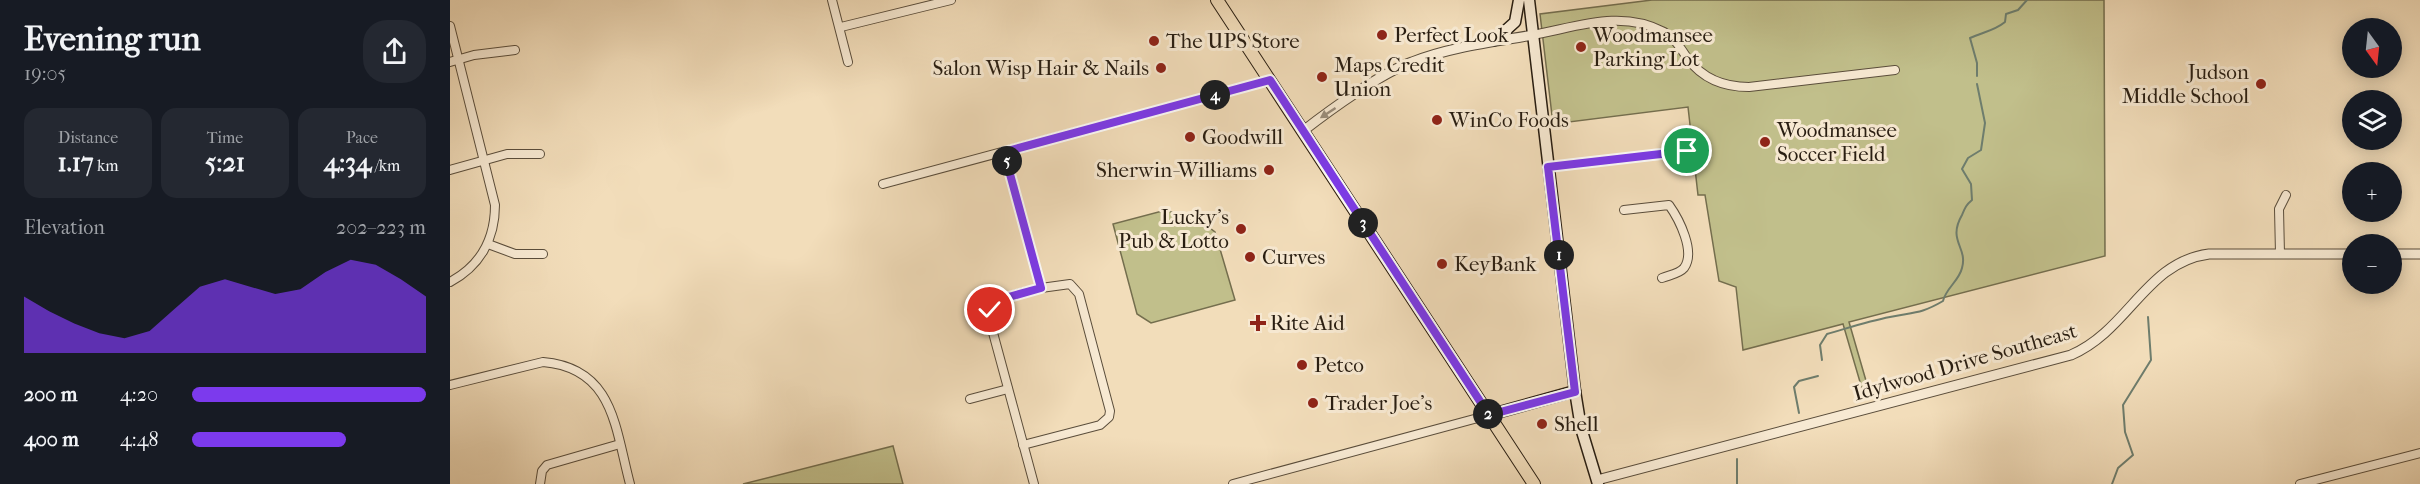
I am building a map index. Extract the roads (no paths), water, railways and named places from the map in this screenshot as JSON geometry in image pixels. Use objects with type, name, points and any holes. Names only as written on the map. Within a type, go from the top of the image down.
[{"type":"main road","points":[[1217,0],[1534,484]]},
{"type":"main road","points":[[1495,40],[1511,29],[1517,20],[1519,0]]},
{"type":"main road","points":[[1529,0],[1575,392],[1581,428],[1598,482]]},
{"type":"main road","points":[[1489,415],[1575,392]]},
{"type":"street","points":[[832,0],[841,27],[848,62]]},
{"type":"street","points":[[841,27],[951,0]]},
{"type":"street","points":[[1303,131],[1406,64],[1495,40],[1533,35],[1596,21],[1618,20],[1641,24],[1670,36],[1698,70],[1713,80],[1734,87],[1755,87],[1895,70]]},
{"type":"street","points":[[450,26],[486,160],[495,205],[493,232],[488,244],[467,271],[450,282]]},
{"type":"street","points":[[450,62],[488,52],[515,50]]},
{"type":"street","points":[[883,184],[1270,80]]},
{"type":"street","points":[[1548,167],[1687,151]]},
{"type":"street","points":[[1004,152],[1041,288]]},
{"type":"street","points":[[450,170],[516,153],[540,154]]},
{"type":"street","points":[[2280,254],[2279,209],[2286,195]]},
{"type":"street","points":[[1624,210],[1669,205],[1673,211],[1684,236],[1687,253],[1686,265],[1680,271],[1662,278]]},
{"type":"street","points":[[488,244],[515,254],[543,254]]},
{"type":"street","name":"Idylwood Drive Southeast","points":[[1598,482],[2071,355],[2101,338],[2157,279],[2181,261],[2209,254],[2342,254]]},
{"type":"street","points":[[2402,254],[2420,254]]},
{"type":"street","points":[[1023,445],[1100,425],[1109,417],[1110,411],[1079,294],[1070,284],[1058,284],[998,300],[990,310],[989,318],[1023,445],[1034,484]]},
{"type":"street","points":[[450,385],[543,362],[572,368],[593,381],[607,399],[630,484]]},
{"type":"street","points":[[970,399],[1008,389]]},
{"type":"street","points":[[1233,484],[1260,481],[1489,415]]},
{"type":"street","points":[[540,484],[542,471],[547,465],[620,444]]},
{"type":"street","points":[[2300,484],[2320,482],[2420,453]]},
{"type":"waterway","points":[[1977,76],[1977,63],[1970,38],[2001,25],[2005,22],[2006,14],[2018,10],[2027,0]]},
{"type":"waterway","points":[[1822,360],[1820,345],[1827,334],[1874,320],[1929,308],[1943,301],[1958,277],[1963,261],[1957,238],[1958,224],[1965,208],[1972,200],[1971,184],[1962,169],[1968,158],[1981,150],[1985,123],[1977,84]]},
{"type":"waterway","points":[[2112,484],[2118,468],[2133,455],[2125,432],[2123,405],[2151,360],[2148,317]]},
{"type":"waterway","points":[[1799,413],[1794,387],[1799,381],[1818,376]]},
{"type":"waterway","points":[[1737,459],[1737,484]]},
{"type":"place","name":"Perfect Look","points":[[1382,35]]},
{"type":"place","name":"The UPS Store","points":[[1154,41]]},
{"type":"place","name":"Woodmansee Parking Lot","points":[[1581,47]]},
{"type":"place","name":"Salon Wisp Hair & Nails","points":[[1161,68]]},
{"type":"place","name":"Maps Credit Union","points":[[1322,77]]},
{"type":"place","name":"Judson Middle School","points":[[2261,84]]},
{"type":"place","name":"WinCo Foods","points":[[1437,120]]},
{"type":"place","name":"Goodwill","points":[[1190,137]]},
{"type":"place","name":"Woodmansee Soccer Field","points":[[1765,142]]},
{"type":"place","name":"Sherwin-Williams","points":[[1269,170]]},
{"type":"place","name":"Lucky's Pub & Lotto","points":[[1241,229]]},
{"type":"place","name":"Curves","points":[[1250,257]]},
{"type":"place","name":"KeyBank","points":[[1442,264]]},
{"type":"place","name":"Rite Aid","points":[[1258,323]]},
{"type":"place","name":"Petco","points":[[1302,365]]},
{"type":"place","name":"Trader Joe's","points":[[1313,403]]},
{"type":"place","name":"Shell","points":[[1542,424]]}]
